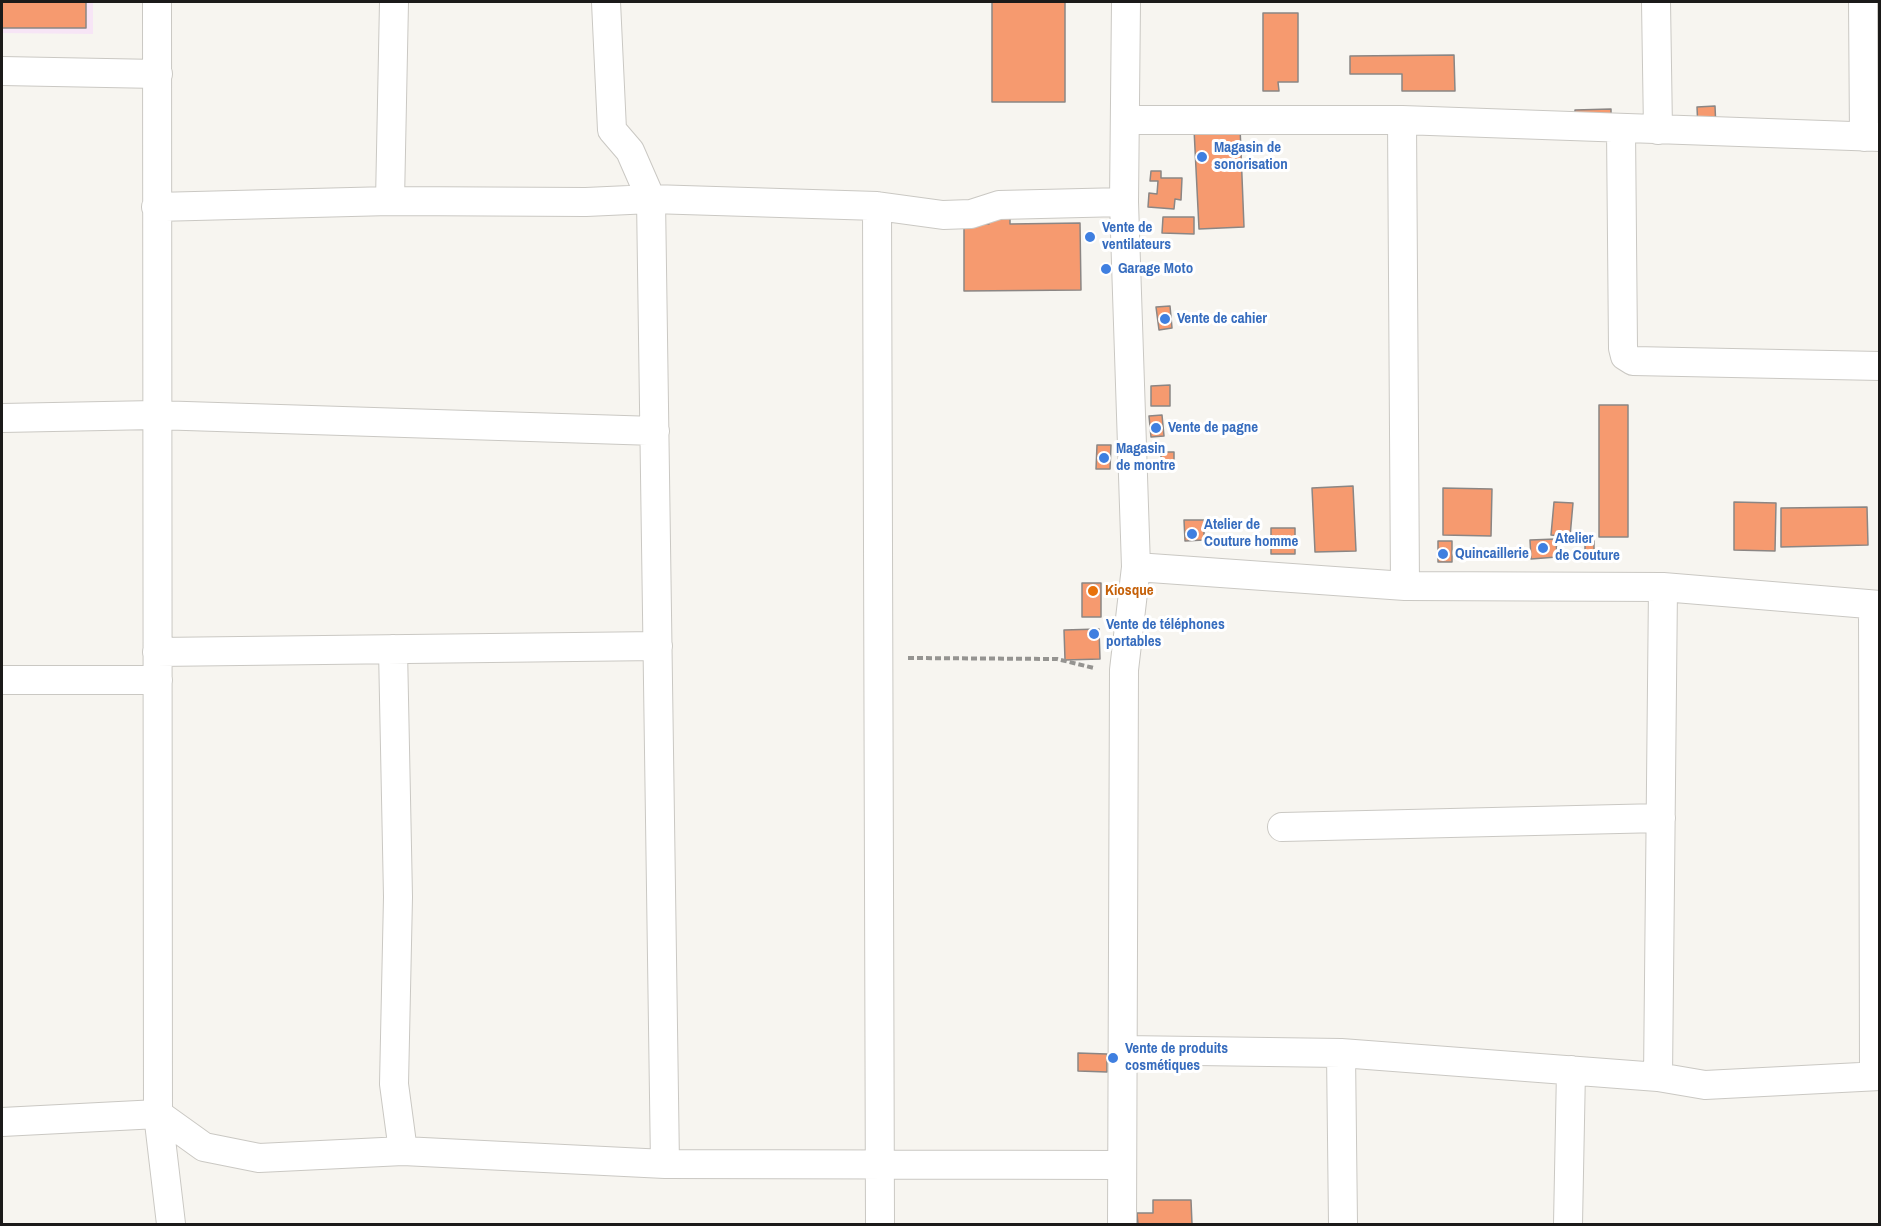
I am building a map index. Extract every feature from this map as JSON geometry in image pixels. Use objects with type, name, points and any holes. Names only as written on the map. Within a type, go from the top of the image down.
[{"type":"street","points":[[157,2],[155,415],[158,680],[158,1114],[171,1224]]},
{"type":"street","points":[[390,201],[394,2]]},
{"type":"street","points":[[606,2],[612,130],[630,151],[651,199],[665,1164]]},
{"type":"street","points":[[1122,1224],[1124,670],[1136,567],[1124,202],[1126,2]]},
{"type":"street","points":[[1656,2],[1658,130]]},
{"type":"street","points":[[1126,120],[1402,120],[1872,137],[1863,2]]},
{"type":"street","points":[[2,71],[158,74]]},
{"type":"street","points":[[1402,120],[1405,586]]},
{"type":"street","points":[[1621,129],[1625,356],[1633,361],[1880,366]]},
{"type":"street","points":[[156,207],[390,201],[586,202],[651,199],[877,206],[944,215],[971,214],[999,205],[1124,202]]},
{"type":"street","points":[[877,206],[880,1224]]},
{"type":"street","points":[[2,418],[155,415],[655,430]]},
{"type":"street","points":[[1124,1050],[1341,1053],[1658,1077],[1705,1085],[1877,1076],[1876,605],[1663,587],[1405,586],[1136,567]]},
{"type":"street","points":[[1658,1077],[1663,587]]},
{"type":"street","points":[[157,652],[658,646]]},
{"type":"street","points":[[393,649],[398,897],[394,1084],[403,1151]]},
{"type":"street","points":[[2,680],[158,680]]},
{"type":"street","points":[[1282,827],[1661,818]]},
{"type":"street","points":[[1341,1053],[1343,1224]]},
{"type":"street","points":[[1568,1224],[1572,1070]]},
{"type":"street","points":[[2,1122],[158,1114],[204,1146],[259,1158],[403,1151],[665,1164],[1121,1165]]},
{"type":"path","points":[[877,658],[1057,659],[1091,668],[1124,670]]},
{"type":"shaded area","points":[[2,2],[93,2],[93,34],[2,33]]},
{"type":"building","points":[[2,2],[86,2],[86,28],[2,28]]},
{"type":"building","points":[[992,2],[1065,2],[1065,102],[992,102]]},
{"type":"building","points":[[1263,13],[1298,13],[1298,82],[1278,82],[1279,91],[1263,91]]},
{"type":"building","points":[[1454,55],[1455,91],[1402,91],[1402,74],[1350,74],[1350,56]]},
{"type":"building","points":[[1715,106],[1716,129],[1698,129],[1697,107]]},
{"type":"building","points":[[1611,109],[1611,123],[1575,124],[1575,110]]},
{"type":"building","points":[[1240,127],[1244,227],[1199,229],[1194,129]]},
{"type":"building","points":[[1151,171],[1161,171],[1161,178],[1182,178],[1181,200],[1175,199],[1174,209],[1148,207],[1149,193],[1157,194],[1158,181],[1150,181]]},
{"type":"building","points":[[989,211],[1010,211],[1010,224],[1080,223],[1081,290],[964,291],[964,224],[989,224]]},
{"type":"building","points":[[1163,217],[1194,217],[1194,234],[1162,233]]},
{"type":"building","points":[[1170,306],[1172,328],[1159,330],[1156,307]]},
{"type":"building","points":[[1170,385],[1170,406],[1151,406],[1151,386]]},
{"type":"building","points":[[1599,405],[1628,405],[1628,537],[1599,537]]},
{"type":"building","points":[[1162,415],[1164,436],[1151,437],[1149,416]]},
{"type":"building","points":[[1097,445],[1111,445],[1110,469],[1096,469]]},
{"type":"building","points":[[1161,452],[1174,452],[1174,466],[1161,466]]},
{"type":"building","points":[[1353,486],[1356,551],[1315,552],[1312,488]]},
{"type":"building","points":[[1443,488],[1492,489],[1491,536],[1443,535]]},
{"type":"building","points":[[1554,502],[1573,503],[1570,537],[1551,535]]},
{"type":"building","points":[[1734,502],[1776,503],[1775,551],[1734,550]]},
{"type":"building","points":[[1867,507],[1868,545],[1781,547],[1781,508]]},
{"type":"building","points":[[1184,520],[1204,520],[1204,540],[1185,541]]},
{"type":"building","points":[[1271,528],[1295,528],[1295,554],[1271,554]]},
{"type":"building","points":[[1556,539],[1557,557],[1531,559],[1530,540]]},
{"type":"building","points":[[1438,541],[1452,541],[1452,562],[1438,562]]},
{"type":"building","points":[[1585,541],[1594,541],[1594,557],[1585,557]]},
{"type":"building","points":[[1082,583],[1101,583],[1101,617],[1082,617]]},
{"type":"building","points":[[1099,629],[1100,659],[1065,660],[1064,630]]},
{"type":"building","points":[[1078,1053],[1107,1054],[1107,1072],[1078,1071]]},
{"type":"building","points":[[1153,1200],[1191,1200],[1192,1224],[1138,1224],[1137,1213],[1153,1213]]},
{"type":"place","name":"Magasin de sonorisation","points":[[1202,157]]},
{"type":"place","name":"Vente de ventilateurs","points":[[1090,237]]},
{"type":"place","name":"Garage Moto","points":[[1106,269]]},
{"type":"place","name":"Vente de cahier","points":[[1165,319]]},
{"type":"place","name":"Vente de pagne","points":[[1156,428]]},
{"type":"place","name":"Magasin de montre","points":[[1104,458]]},
{"type":"place","name":"Atelier de Couture homme","points":[[1192,534]]},
{"type":"place","name":"Atelier de Couture","points":[[1543,548]]},
{"type":"place","name":"Quincaillerie","points":[[1443,554]]},
{"type":"place","name":"Kiosque","points":[[1093,591]]},
{"type":"place","name":"Vente de téléphones portables","points":[[1094,634]]},
{"type":"place","name":"Vente de produits cosmétiques","points":[[1113,1058]]}]
